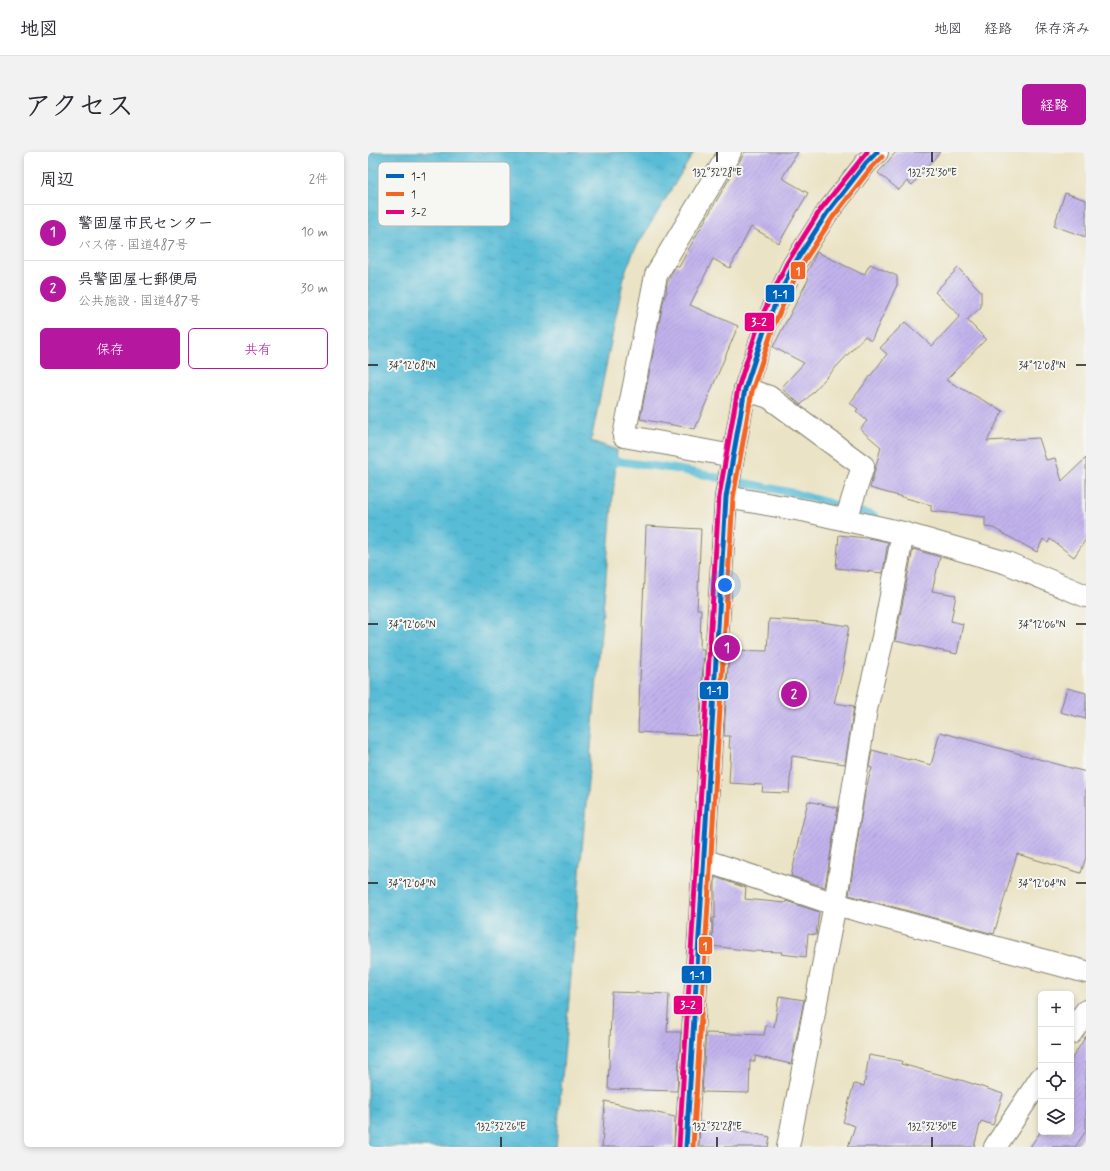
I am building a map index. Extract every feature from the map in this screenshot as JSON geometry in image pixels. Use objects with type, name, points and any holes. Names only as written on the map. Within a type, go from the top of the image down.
[{"type":"main road","points":[[730,152],[656,275],[624,436],[733,456]]},
{"type":"main road","points":[[686,1147],[726,497],[745,389],[767,322],[793,266],[827,213],[866,163],[877,152]]},
{"type":"main road","points":[[745,389],[768,397],[863,466],[846,520]]},
{"type":"main road","points":[[726,497],[846,520],[903,533],[1007,563],[1086,596]]},
{"type":"main road","points":[[788,1147],[835,904],[866,709],[883,637],[903,533]]},
{"type":"main road","points":[[703,860],[835,904],[1086,972]]},
{"type":"main road","points":[[1074,1029],[1086,1011]]},
{"type":"main road","points":[[996,1147],[1038,1083]]},
{"type":"water","points":[[368,152],[694,152],[634,251],[625,272],[591,441],[617,450],[556,1147],[368,1147]]},
{"type":"building","points":[[745,152],[798,152],[782,178],[808,193],[779,243],[751,227],[730,268],[713,259],[690,305],[738,326],[695,429],[640,419],[664,298],[667,291],[667,283],[676,265],[679,267]]},
{"type":"building","points":[[896,152],[940,152],[912,185],[907,181],[899,190],[878,173]]},
{"type":"building","points":[[1065,193],[1086,200],[1086,237],[1054,226]]},
{"type":"building","points":[[817,252],[864,275],[870,264],[897,276],[897,285],[871,341],[865,336],[801,405],[781,388],[804,363],[773,347],[809,278],[805,276]]},
{"type":"building","points":[[958,268],[981,291],[981,307],[967,320],[986,339],[946,380],[1003,411],[987,441],[1039,438],[1046,460],[1055,458],[1062,481],[1086,458],[1086,539],[1074,557],[1050,539],[1048,543],[1043,539],[1037,552],[993,528],[985,527],[985,517],[931,511],[931,505],[870,488],[881,447],[860,429],[867,421],[856,411],[858,409],[850,403],[887,354],[880,348],[905,322],[932,346],[960,316],[935,292]]},
{"type":"building","points":[[646,526],[701,529],[697,609],[701,609],[700,649],[704,649],[699,735],[638,732]]},
{"type":"building","points":[[839,535],[888,542],[883,573],[836,568]]},
{"type":"building","points":[[913,549],[940,557],[932,591],[956,595],[951,621],[963,624],[957,654],[895,641]]},
{"type":"building","points":[[769,619],[821,622],[849,626],[843,660],[845,661],[834,703],[854,706],[845,764],[792,756],[789,793],[762,792],[763,785],[729,783],[731,748],[729,748],[730,736],[724,736],[729,650],[767,651]]},
{"type":"building","points":[[1067,688],[1086,693],[1086,719],[1060,712]]},
{"type":"building","points":[[940,732],[1086,772],[1086,857],[1081,873],[1017,854],[994,934],[849,895],[865,792],[872,768],[869,767],[872,750],[931,765]]},
{"type":"building","points":[[808,801],[838,808],[825,887],[791,876]]},
{"type":"building","points":[[715,877],[746,888],[745,899],[785,903],[786,901],[819,912],[816,935],[808,934],[806,957],[781,954],[782,952],[752,951],[712,946],[713,918],[715,918]]},
{"type":"building","points":[[612,992],[669,994],[667,1032],[681,1032],[677,1091],[608,1089]]},
{"type":"building","points":[[779,996],[804,1000],[791,1064],[755,1056],[755,1061],[750,1061],[749,1093],[702,1092],[706,1033],[764,1035],[766,1025],[774,1027]]},
{"type":"building","points":[[1086,1036],[1086,1131],[1075,1147],[1030,1147],[1038,1135],[1074,1135],[1074,1055]]},
{"type":"building","points":[[869,1055],[902,1061],[901,1064],[964,1081],[1003,1094],[993,1125],[981,1121],[974,1147],[848,1147],[855,1126],[843,1122],[854,1084],[864,1086]]},
{"type":"building","points":[[605,1101],[675,1117],[674,1147],[602,1147]]},
{"type":"building","points":[[700,1122],[770,1137],[768,1147],[699,1147]]},
{"type":"waterway","points":[[616,461],[676,469],[794,493],[875,516]]},
{"type":"transit line","name":"3-2","points":[[679,1147],[719,497],[738,388],[760,320],[787,263],[821,209],[867,152]]},
{"type":"transit line","name":"1-1","points":[[686,1147],[726,497],[745,389],[767,322],[793,266],[827,213],[866,163],[877,152]]},
{"type":"transit line","name":"1","points":[[693,1147],[733,498],[752,391],[774,325],[799,269],[833,217],[871,168],[882,157]]},
{"type":"place","name":"警固屋市民センター","points":[[727,648]]},
{"type":"place","name":"呉警固屋七郵便局","points":[[794,694]]}]
